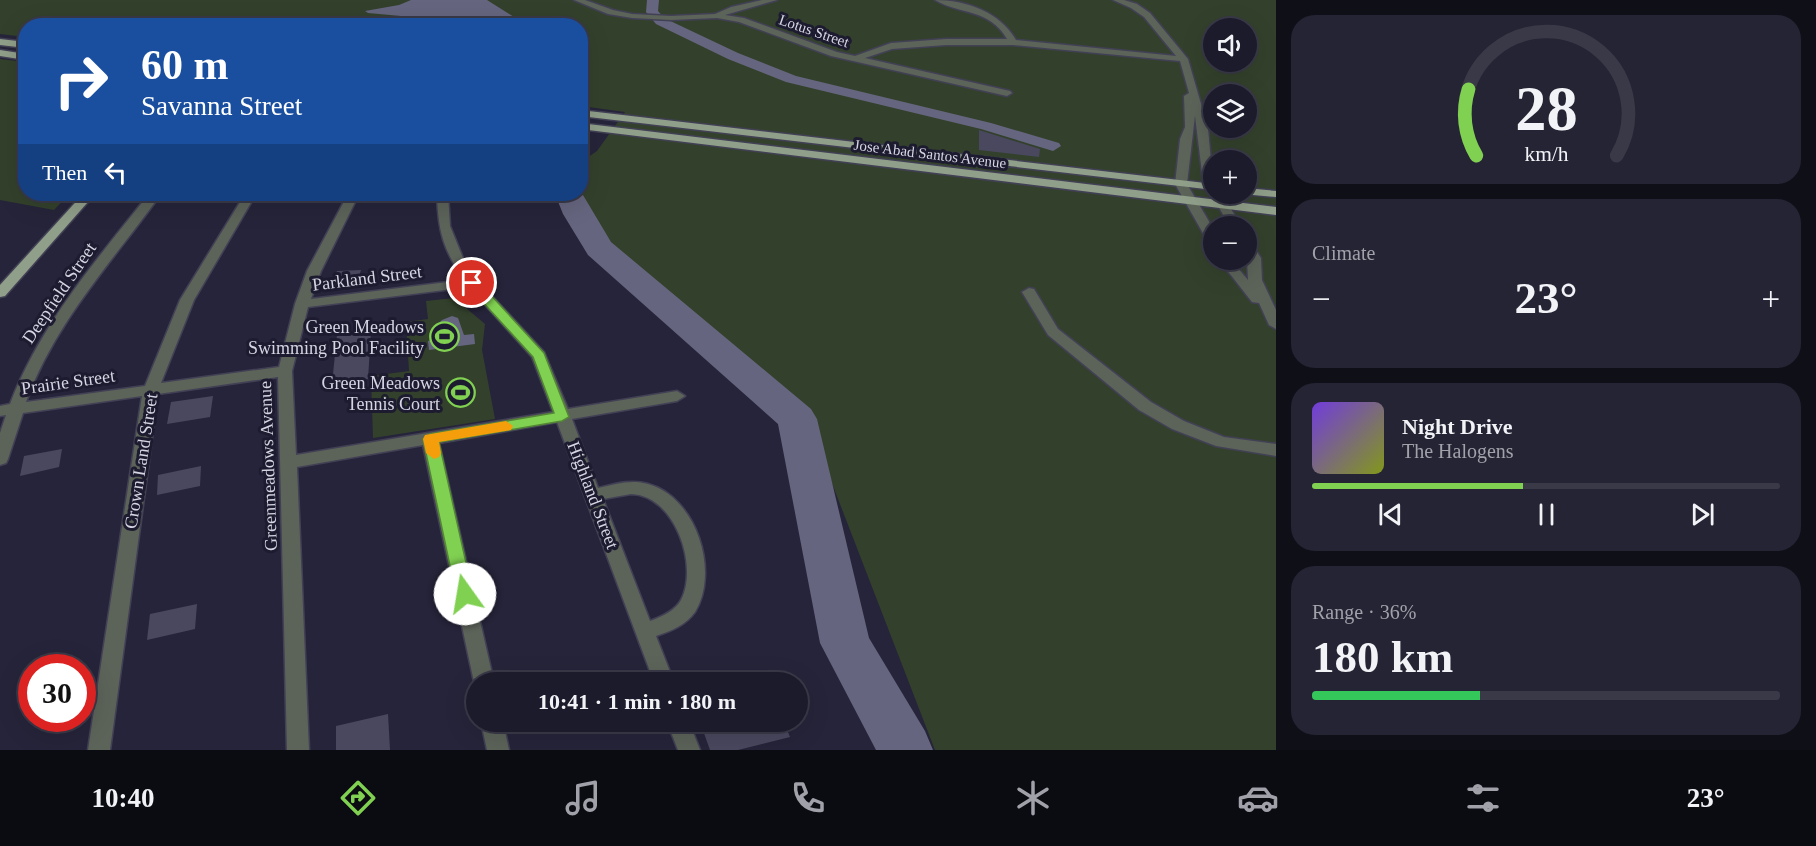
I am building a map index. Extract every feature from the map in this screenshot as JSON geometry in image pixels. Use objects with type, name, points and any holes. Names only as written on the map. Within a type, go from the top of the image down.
[{"type":"main road","points":[[0,42],[18,44]]},
{"type":"main road","points":[[0,53],[18,56]]},
{"type":"main road","name":"Jose Abad Santos Avenue","points":[[588,114],[1181,184],[1203,189]]},
{"type":"main road","name":"Jose Abad Santos Avenue","points":[[588,127],[1189,200],[1203,196]]},
{"type":"main road","points":[[1257,192],[1276,194]]},
{"type":"main road","points":[[0,293],[83,201]]},
{"type":"main road","name":"Jose Abad Santos Avenue","points":[[1254,204],[1276,211]]},
{"type":"street","name":"Lotus Street","points":[[578,0],[611,12],[632,16],[671,18],[717,16],[741,20],[834,54],[1007,93]]},
{"type":"street","points":[[717,16],[731,9],[773,0]]},
{"type":"street","points":[[939,0],[983,14],[1008,31],[1013,42]]},
{"type":"street","points":[[1117,0],[1134,6],[1147,15],[1186,62],[1203,128],[1204,150]]},
{"type":"street","points":[[855,58],[905,44],[1013,42],[1186,62]]},
{"type":"street","points":[[1186,62],[1190,127],[1185,139],[1181,184],[1203,224]]},
{"type":"street","name":"Deepfield Street","points":[[0,459],[8,410],[39,356],[78,296],[150,201]]},
{"type":"street","name":"Crown Land Street","points":[[99,750],[151,390],[187,300],[246,201]]},
{"type":"street","name":"Greenmeadows Avenue","points":[[298,750],[285,371],[314,271],[349,201]]},
{"type":"street","name":"Highland Street","points":[[443,201],[444,226],[459,263],[472,283],[539,356],[660,672]]},
{"type":"street","points":[[1234,270],[1276,326]]},
{"type":"street","points":[[1255,270],[1255,280],[1276,326]]},
{"type":"street","name":"Parkland Street","points":[[303,304],[472,283]]},
{"type":"street","points":[[1029,292],[1053,332],[1145,406],[1178,425],[1222,442],[1276,450]]},
{"type":"street","name":"Prairie Street","points":[[8,410],[285,371]]},
{"type":"street","points":[[287,463],[677,396]]},
{"type":"street","points":[[430,439],[482,672]]},
{"type":"street","points":[[594,495],[639,488],[653,491],[678,515],[688,535],[694,556],[696,581],[687,606],[669,623],[645,632]]},
{"type":"street","points":[[494,732],[498,750]]},
{"type":"street","points":[[682,732],[689,750]]},
{"type":"green space","points":[[0,0],[1276,0],[1276,750],[935,750],[806,416],[609,242],[585,201],[588,201],[588,157],[597,151],[625,112],[588,107],[588,18],[18,18],[18,36],[0,34]]},
{"type":"green space","points":[[0,59],[18,61],[18,201],[62,201],[54,210],[0,200]]},
{"type":"green space","points":[[454,298],[485,324],[482,350],[495,419],[373,438],[371,376],[409,371],[406,322],[428,319],[426,301]]},
{"type":"water","points":[[411,0],[487,0],[516,18],[423,18],[365,11],[399,5]]},
{"type":"water","points":[[452,316],[458,318],[464,335],[474,334],[475,344],[429,350],[428,341],[437,339],[436,332],[446,327],[440,322]]},
{"type":"building","points":[[979,130],[1040,149],[1039,157],[979,150]]},
{"type":"building","points":[[361,270],[356,287],[331,288],[337,271]]},
{"type":"building","points":[[371,331],[368,379],[332,384],[337,335]]},
{"type":"building","points":[[213,396],[210,417],[167,424],[171,402]]},
{"type":"building","points":[[62,449],[59,467],[20,476],[24,456]]},
{"type":"building","points":[[201,466],[200,486],[157,495],[158,475]]},
{"type":"building","points":[[197,604],[195,629],[147,640],[150,614]]},
{"type":"building","points":[[388,714],[390,750],[336,750],[336,726]]},
{"type":"building","points":[[704,732],[788,732],[790,737],[738,750],[710,750]]},
{"type":"waterway","points":[[653,0],[652,12],[660,21],[733,56],[791,79],[986,126],[1053,146]]},
{"type":"waterway","points":[[572,201],[599,248],[797,419],[845,643],[905,750]]},
{"type":"slow traffic","points":[[434,453],[430,439],[506,426]]},
{"type":"place","name":"Green Meadows Swimming Pool Facility","points":[[445,337]]},
{"type":"place","name":"Green Meadows Tennis Court","points":[[461,393]]},
{"type":"route","points":[[465,594],[430,439],[562,417],[539,356],[472,283]]}]
